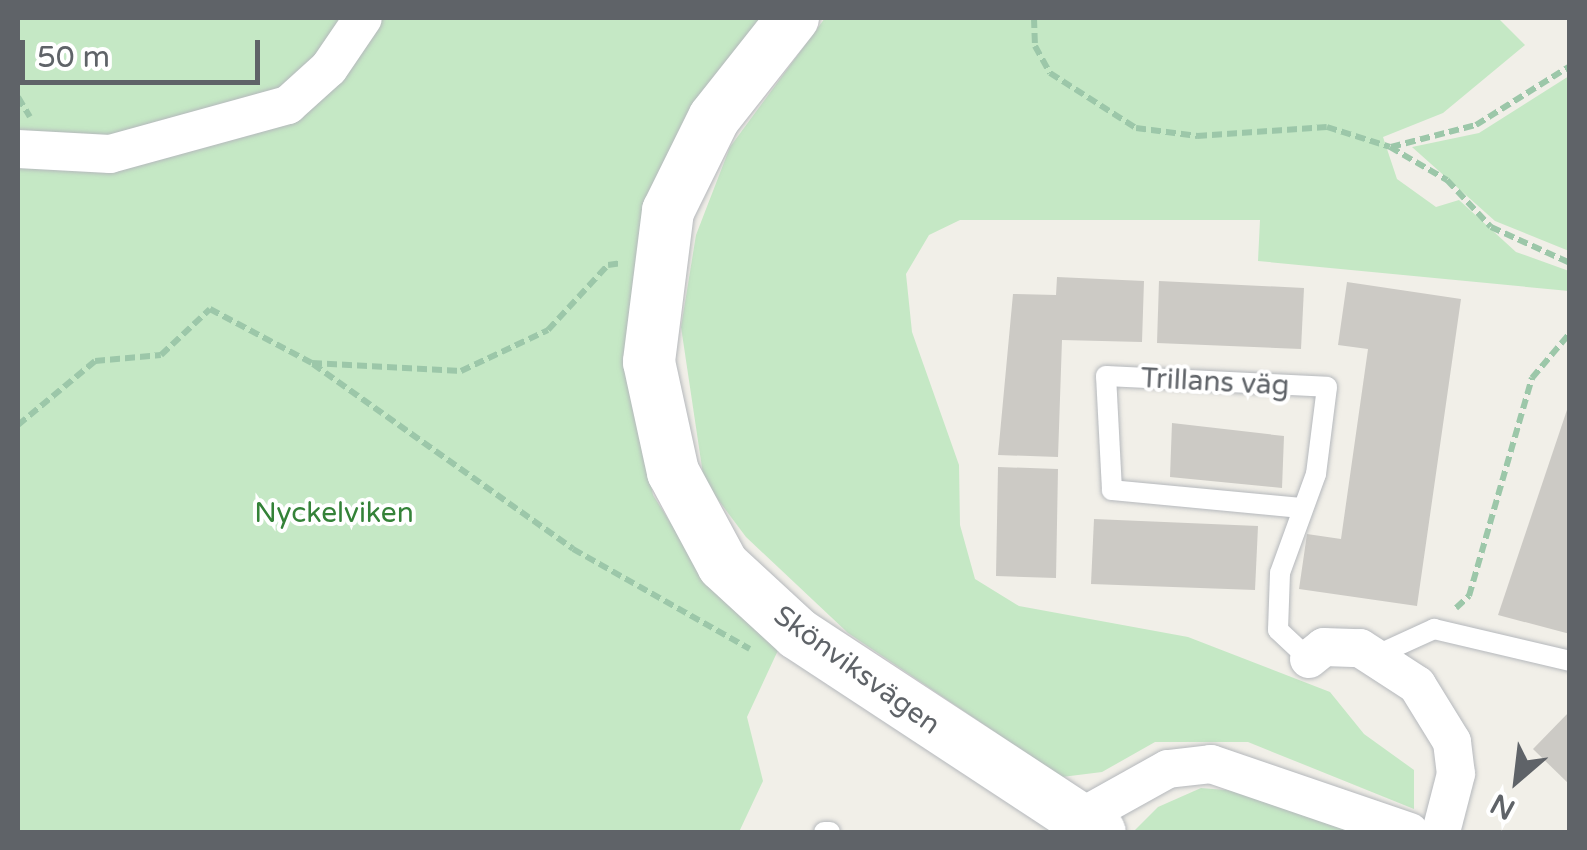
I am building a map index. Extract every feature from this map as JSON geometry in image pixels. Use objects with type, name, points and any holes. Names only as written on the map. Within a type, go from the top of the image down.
[{"type":"street","points":[[18,150],[110,154],[288,105],[330,68],[363,18]]},
{"type":"street","name":"Skönviksvägen","points":[[793,18],[714,118],[668,211],[649,362],[673,472],[723,564],[798,634],[1089,826]]},
{"type":"street","name":"Trillans väg","points":[[1309,659],[1324,648],[1377,655],[1417,684],[1452,742],[1456,774],[1441,832]]},
{"type":"street","points":[[1089,826],[1168,769],[1210,764],[1410,832]]},
{"type":"lane","name":"Trillans väg","points":[[1302,508],[1112,490],[1106,376],[1327,387],[1302,508],[1280,573],[1278,630],[1309,659]]},
{"type":"lane","points":[[1377,655],[1434,629],[1570,660]]},
{"type":"path","points":[[1034,18],[1035,46],[1050,72],[1136,128],[1198,136],[1326,127],[1390,147],[1447,180],[1491,227],[1570,263]]},
{"type":"path","points":[[1390,147],[1476,125],[1570,66]]},
{"type":"path","points":[[312,363],[461,370],[548,330],[608,265],[659,259]]},
{"type":"path","points":[[18,426],[95,361],[161,356],[210,308],[312,363],[572,549],[690,618],[766,657],[798,634]]},
{"type":"path","points":[[1434,629],[1469,596],[1532,378],[1570,333]]},
{"type":"green space","name":"Nyckelviken","points":[[18,18],[774,18],[628,367],[653,495],[706,579],[780,646],[747,717],[763,781],[739,832],[18,832]]},
{"type":"green space","points":[[825,18],[1498,18],[1525,45],[1443,113],[1383,137],[1397,179],[1436,207],[1459,200],[1516,252],[1569,271],[1569,291],[1258,261],[1260,220],[960,220],[929,235],[906,274],[912,332],[959,465],[960,525],[975,579],[1019,606],[1188,637],[1330,692],[1364,734],[1414,770],[1414,809],[1248,742],[1155,742],[1102,772],[1062,777],[848,633],[746,537],[704,481],[681,327],[696,235],[730,147]]},
{"type":"green space","points":[[1569,76],[1569,251],[1495,221],[1412,147],[1479,133]]},
{"type":"green space","points":[[1201,788],[1261,793],[1359,832],[1135,830],[1158,807]]},
{"type":"building","points":[[1057,277],[1144,281],[1142,342],[1062,340],[1058,457],[998,455],[1013,294],[1056,295]]},
{"type":"building","points":[[1159,281],[1304,288],[1301,349],[1157,343]]},
{"type":"building","points":[[1347,282],[1461,299],[1417,606],[1299,589],[1307,534],[1341,539],[1368,349],[1338,345]]},
{"type":"building","points":[[1570,401],[1570,634],[1498,615]]},
{"type":"building","points":[[1172,423],[1284,436],[1282,488],[1170,477]]},
{"type":"building","points":[[998,467],[1058,469],[1056,578],[996,576]]},
{"type":"building","points":[[1094,519],[1258,526],[1255,590],[1091,584]]},
{"type":"building","points":[[1570,711],[1570,785],[1533,749]]}]
